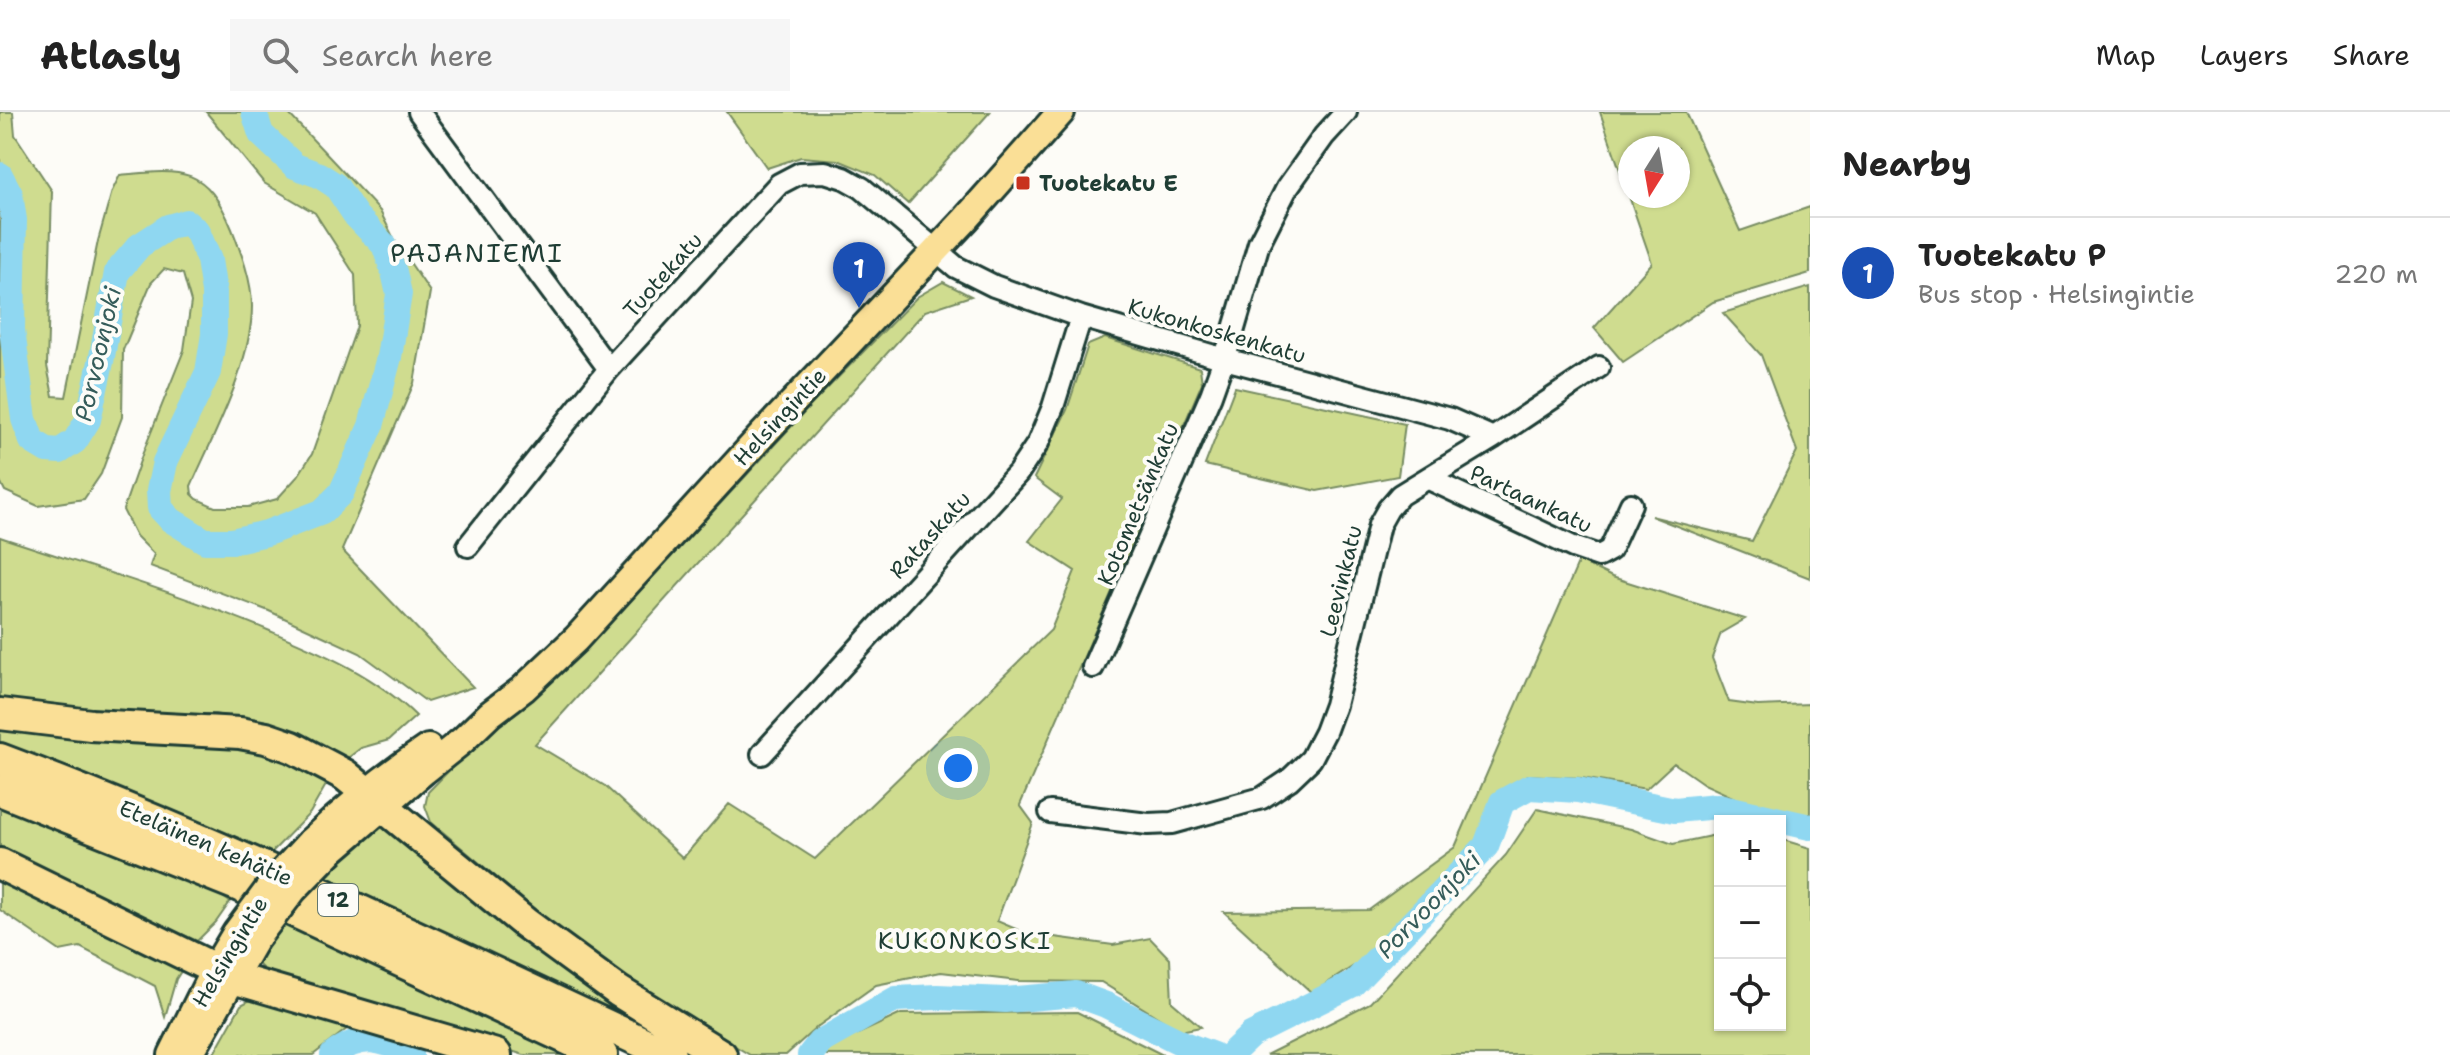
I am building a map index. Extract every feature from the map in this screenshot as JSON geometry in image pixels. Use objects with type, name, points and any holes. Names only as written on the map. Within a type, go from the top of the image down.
[{"type":"highway","points":[[0,714],[64,723],[217,731],[266,738],[292,747],[330,767],[572,958],[618,991],[721,1055]]},
{"type":"highway","name":"Eteläinen kehätie","points":[[0,759],[249,860],[670,1055]]},
{"type":"highway","name":"Eteläinen kehätie","points":[[0,790],[235,884],[602,1055]]},
{"type":"highway","points":[[0,864],[223,974],[496,1055]]},
{"type":"main road","name":"Helsingintie","points":[[172,1055],[245,937],[293,890],[321,846],[373,800],[463,740],[576,639],[1061,112]]},
{"type":"main road","name":"Helsingintie","points":[[190,1055],[223,974]]},
{"type":"street","points":[[419,112],[609,369]]},
{"type":"street","name":"Kotometsänkatu","points":[[1093,667],[1225,359],[1259,243],[1287,188],[1324,136],[1346,112]]},
{"type":"street","name":"Tuotekatu","points":[[468,546],[609,369],[779,184],[800,173],[825,172],[844,178],[862,188],[935,251]]},
{"type":"street","name":"Kukonkoskenkatu","points":[[935,251],[956,267],[994,286],[1081,317],[1450,419],[1493,438]]},
{"type":"street","name":"Rataskatu","points":[[762,754],[1018,473],[1038,443],[1053,407],[1081,317]]},
{"type":"street","name":"Leevinkatu","points":[[1050,812],[1148,824],[1172,823],[1262,798],[1289,780],[1311,759],[1335,705],[1379,525],[1388,509],[1400,495],[1599,367]]},
{"type":"street","name":"Partaankatu","points":[[1429,479],[1573,547],[1599,556],[1610,550],[1631,504]]},
{"type":"green space","points":[[0,112],[13,112],[15,135],[52,191],[47,366],[53,396],[66,397],[98,241],[112,191],[120,175],[160,172],[189,176],[201,182],[222,208],[245,267],[252,306],[246,351],[239,374],[191,486],[192,494],[197,499],[215,507],[248,507],[277,499],[298,476],[312,454],[357,326],[355,275],[315,213],[264,183],[206,112],[287,112],[380,211],[394,239],[430,292],[414,383],[342,550],[473,687],[427,702],[360,653],[269,611],[150,566],[154,554],[136,536],[123,510],[184,350],[191,302],[183,274],[164,269],[151,283],[123,350],[122,417],[101,474],[84,499],[38,506],[5,491],[0,481]]},
{"type":"green space","points":[[727,112],[990,112],[908,204],[875,175],[838,160],[801,157],[767,168]]},
{"type":"green space","points":[[1600,112],[1686,112],[1740,231],[1810,207],[1810,273],[1713,302],[1623,362],[1594,328],[1652,263],[1633,208],[1690,208],[1690,136],[1618,136],[1618,164]]},
{"type":"green space","points":[[943,282],[971,296],[925,311],[535,744],[605,786],[683,858],[729,804],[815,859],[1051,630],[1075,571],[1029,541],[1062,499],[1034,478],[1067,410],[1088,345],[1105,338],[1200,368],[1202,383],[1020,805],[1033,823],[997,921],[1025,933],[1113,945],[1150,938],[1170,959],[1172,1002],[1201,1027],[1180,1031],[1101,982],[1018,981],[941,972],[876,985],[817,1027],[786,1055],[750,1055],[616,974],[554,926],[431,822],[425,806],[428,792],[482,737],[533,698],[602,632],[813,403],[917,297]]},
{"type":"green space","points":[[1810,287],[1810,578],[1651,516],[1752,541],[1797,451],[1761,355],[1723,313]]},
{"type":"green space","points":[[1235,387],[1405,424],[1398,476],[1317,491],[1205,465]]},
{"type":"green space","points":[[0,537],[170,593],[290,639],[365,677],[416,716],[389,740],[361,748],[344,761],[294,731],[215,714],[94,715],[0,703]]},
{"type":"green space","points":[[1579,561],[1612,577],[1745,619],[1721,633],[1712,658],[1729,702],[1758,706],[1810,704],[1810,816],[1737,799],[1704,784],[1674,763],[1646,789],[1582,778],[1528,775],[1494,794],[1482,833],[1428,896],[1369,956],[1312,993],[1224,912],[1369,910],[1455,847]]},
{"type":"green space","points":[[0,722],[247,742],[330,778],[310,813],[271,853],[0,744]]},
{"type":"green space","points":[[0,806],[214,891],[230,902],[197,941],[0,849]]},
{"type":"green space","points":[[1537,809],[1631,829],[1673,844],[1714,835],[1714,1031],[1786,1031],[1786,841],[1810,848],[1810,1055],[1266,1055],[1370,1003],[1506,855]]},
{"type":"green space","points":[[383,816],[650,1023],[646,1027],[321,876]]},
{"type":"green space","points":[[0,876],[185,965],[176,979],[165,1017],[155,986],[80,947],[60,951],[0,910]]},
{"type":"green space","points":[[281,919],[567,1055],[524,1055],[268,974],[258,964]]},
{"type":"green space","points":[[252,999],[352,1025],[313,1055],[213,1055],[241,1005]]},
{"type":"green space","points":[[1077,1012],[1163,1055],[823,1055],[832,1046],[901,1014]]},
{"type":"waterway","name":"Porvoonjoki","points":[[0,175],[10,194],[14,220],[12,330],[24,419],[32,441],[47,450],[60,451],[75,441],[88,420],[117,272],[139,246],[168,227],[186,222],[197,231],[209,260],[214,292],[214,334],[208,372],[165,462],[159,491],[160,508],[171,520],[205,541],[232,541],[267,533],[322,512],[341,493],[371,426],[389,357],[399,294],[384,245],[356,216],[336,186],[319,175],[295,166],[261,134],[254,112]]},
{"type":"waterway","name":"Porvoonjoki","points":[[1230,1055],[1251,1035],[1353,984],[1486,846],[1502,802],[1529,787],[1578,790],[1675,810],[1718,806],[1810,827]]},
{"type":"waterway","name":"Porvoonjoki","points":[[810,1055],[820,1042],[896,999],[1005,1000],[1076,994],[1213,1055]]},
{"type":"waterway","name":"Porvoonjoki","points":[[333,1055],[353,1043],[372,1040],[411,1055]]},
{"type":"place","name":"Tuotekatu E","points":[[1023,183]]},
{"type":"place","name":"Tuotekatu P","points":[[859,308]]},
{"type":"district","name":"PAJANIEMI","points":[[477,252]]},
{"type":"district","name":"KUKONKOSKI","points":[[965,941]]}]
